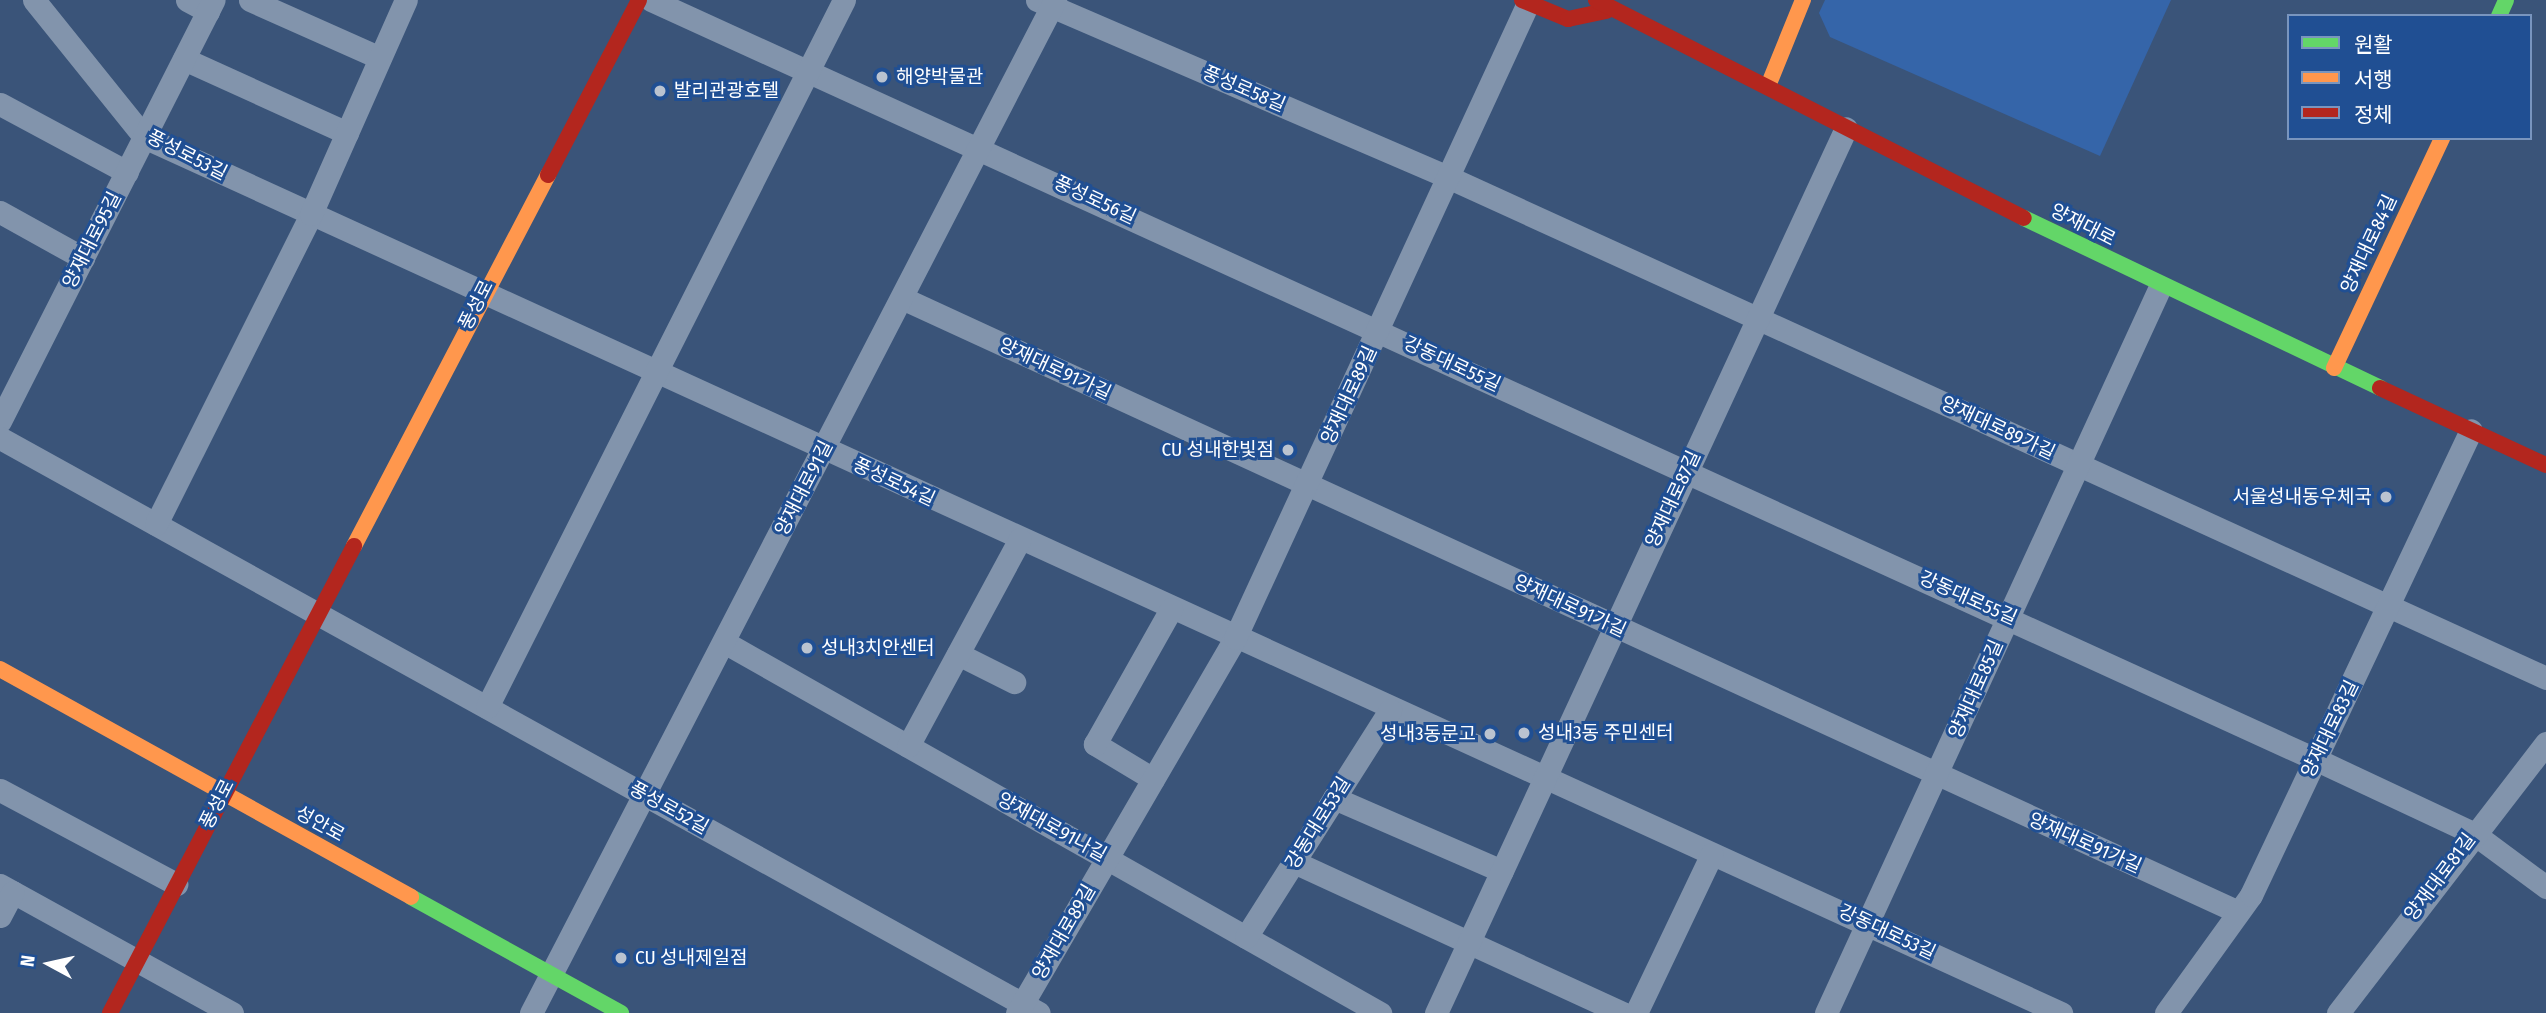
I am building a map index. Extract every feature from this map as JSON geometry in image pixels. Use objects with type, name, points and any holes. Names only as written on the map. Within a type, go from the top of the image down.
[{"type":"street","name":"풍성로53길","points":[[34,0],[144,137],[483,292]]},
{"type":"street","name":"양재대로95길","points":[[0,421],[211,5],[187,0]]},
{"type":"street","points":[[250,0],[380,58]]},
{"type":"street","points":[[156,524],[310,214],[406,0]]},
{"type":"street","name":"풍성로","points":[[110,1013],[316,611],[639,0]]},
{"type":"street","name":"풍성로56길","points":[[651,0],[1379,330]]},
{"type":"street","points":[[487,706],[654,371],[810,72],[844,0]]},
{"type":"street","points":[[1768,86],[1803,0]]},
{"type":"street","name":"양재대로","points":[[1525,1],[1569,19],[1601,6],[1768,86],[2160,288],[2546,465]]},
{"type":"street","name":"양재대로89길","points":[[1026,1010],[1107,858],[1235,638],[1450,178],[1525,1]]},
{"type":"street","name":"풍성로58길","points":[[1048,2],[1450,178]]},
{"type":"street","name":"양재대로91길","points":[[531,1013],[980,147],[1048,2]]},
{"type":"street","points":[[184,59],[346,133]]},
{"type":"street","points":[[0,104],[127,172]]},
{"type":"street","name":"양재대로87길","points":[[1436,1013],[1846,128]]},
{"type":"street","name":"양재대로84길","points":[[2334,368],[2441,140]]},
{"type":"street","name":"양재대로89가길","points":[[1450,178],[2546,678]]},
{"type":"street","points":[[0,212],[83,258]]},
{"type":"street","name":"양재대로85길","points":[[1826,1013],[2160,288]]},
{"type":"street","name":"풍성로54길","points":[[483,292],[1235,638]]},
{"type":"street","name":"양재대로91가길","points":[[902,298],[1936,776],[2238,912]]},
{"type":"street","name":"강동대로55길","points":[[1379,330],[1686,472],[2009,616],[2473,833],[2546,887]]},
{"type":"street","name":"양재대로83길","points":[[2166,1013],[2238,912],[2390,607],[2470,430]]},
{"type":"street","points":[[0,438],[316,611]]},
{"type":"street","points":[[908,746],[1020,540]]},
{"type":"street","points":[[1153,779],[1095,744],[1171,609]]},
{"type":"street","name":"풍성로52길","points":[[316,611],[1026,1010]]},
{"type":"street","name":"강동대로53길","points":[[1235,638],[1544,780],[1869,923],[2061,1013]]},
{"type":"street","name":"양재대로91나길","points":[[724,642],[1380,1013]]},
{"type":"street","points":[[958,654],[1014,682]]},
{"type":"street","name":"성안로","points":[[0,669],[621,1013]]},
{"type":"street","name":"강동대로53길","points":[[1246,937],[1391,710]]},
{"type":"street","name":"양재대로81길","points":[[2338,1013],[2473,833],[2546,743]]},
{"type":"street","points":[[0,790],[176,884]]},
{"type":"street","points":[[1334,798],[1502,871]]},
{"type":"street","points":[[1636,1013],[1712,854]]},
{"type":"street","points":[[1294,862],[1468,945],[1623,1013]]},
{"type":"street","points":[[0,916],[6,888],[232,1013]]},
{"type":"shaded area","points":[[1825,0],[2171,0],[2100,156],[1830,37],[1819,13]]},
{"type":"traffic: fast","points":[[2500,14],[2506,0]]},
{"type":"traffic: fast","points":[[2024,218],[2380,388]]},
{"type":"traffic: fast","points":[[411,897],[621,1013]]},
{"type":"traffic: slow","points":[[1768,86],[1803,0]]},
{"type":"traffic: slow","points":[[2334,368],[2441,140]]},
{"type":"traffic: slow","points":[[354,546],[548,175]]},
{"type":"traffic: slow","points":[[0,669],[411,897]]},
{"type":"traffic: jam","points":[[548,175],[639,0]]},
{"type":"traffic: jam","points":[[1522,0],[1568,19],[1607,11]]},
{"type":"traffic: jam","points":[[1596,0],[2024,218]]},
{"type":"traffic: jam","points":[[2380,388],[2546,465]]},
{"type":"traffic: jam","points":[[110,1013],[354,546]]},
{"type":"place","name":"해양박물관","points":[[882,77]]},
{"type":"place","name":"발리관광호텔","points":[[660,91]]},
{"type":"place","name":"CU 성내한빛점","points":[[1288,450]]},
{"type":"place","name":"서울성내동우체국","points":[[2386,497]]},
{"type":"place","name":"성내3치안센터","points":[[807,648]]},
{"type":"place","name":"성내3동 주민센터","points":[[1524,733]]},
{"type":"place","name":"성내3동문고","points":[[1490,734]]},
{"type":"place","name":"CU 성내제일점","points":[[621,958]]}]
